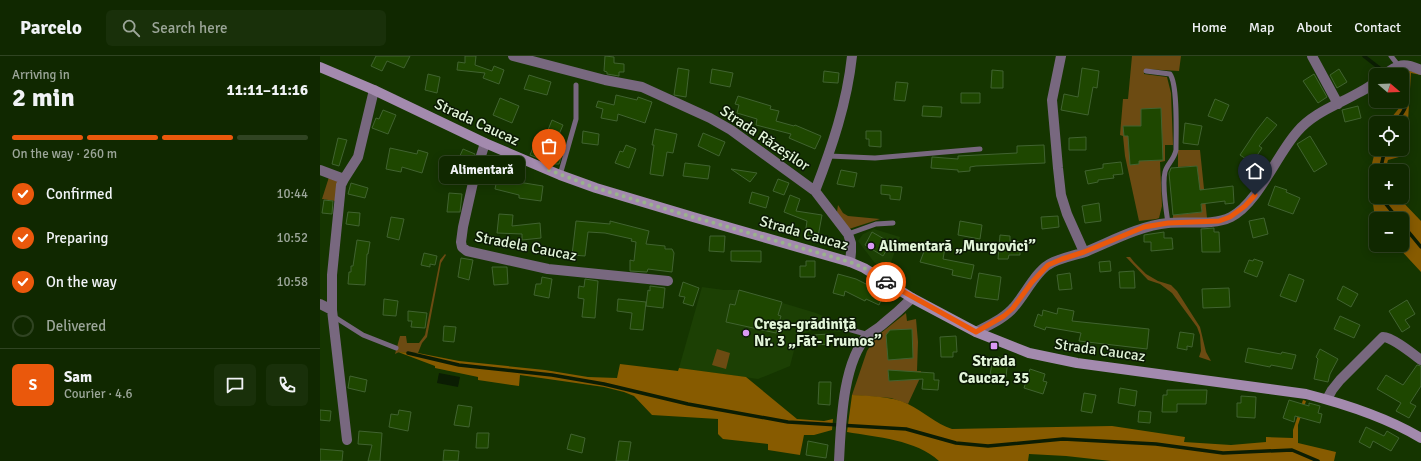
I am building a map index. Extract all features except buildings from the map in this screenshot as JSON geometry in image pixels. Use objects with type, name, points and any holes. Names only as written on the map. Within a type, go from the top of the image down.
[{"type":"street","name":"Strada Răzeșilor","points":[[513,56],[552,60],[605,80],[642,87],[710,118],[731,130],[815,191],[848,234],[851,243],[850,262]]},
{"type":"street","points":[[815,191],[847,96],[852,56]]},
{"type":"street","points":[[1061,56],[1052,100],[1061,195],[1066,214],[1084,252]]},
{"type":"street","points":[[1312,56],[1338,104]]},
{"type":"street","points":[[1394,68],[1398,65],[1406,65],[1421,70]]},
{"type":"street","name":"Strada Caucaz","points":[[320,67],[374,90],[485,143],[560,175],[596,188],[850,262],[864,268],[912,298],[976,332],[1029,352],[1077,363],[1298,393],[1327,399],[1397,425],[1421,438]]},
{"type":"street","points":[[976,332],[1004,316],[1013,308],[1032,282],[1048,265],[1144,227],[1168,223],[1219,221],[1240,211],[1255,195],[1280,155],[1298,131],[1314,118],[1369,86]]},
{"type":"street","points":[[347,440],[326,309],[332,275],[341,185],[358,157],[374,90]]},
{"type":"street","name":"Stradela Caucaz","points":[[485,143],[474,178],[463,227],[461,242],[462,247],[467,252],[548,269],[668,281]]},
{"type":"street","points":[[320,170],[344,179]]},
{"type":"street","points":[[839,461],[844,397],[856,355],[868,335],[892,317],[912,298]]},
{"type":"street","points":[[1327,399],[1340,380],[1383,338],[1386,337],[1421,360]]},
{"type":"lane","points":[[1391,56],[1398,65]]},
{"type":"lane","points":[[1146,71],[1170,74],[1172,77],[1175,99],[1176,150],[1174,158],[1165,171],[1164,178],[1168,223]]},
{"type":"lane","points":[[560,175],[576,119],[576,85]]},
{"type":"lane","points":[[828,156],[875,158],[980,149]]},
{"type":"lane","points":[[848,234],[876,224],[893,223]]},
{"type":"lane","points":[[326,309],[363,335],[396,348]]},
{"type":"lane","points":[[841,327],[868,335]]},
{"type":"shaded area","points":[[1132,56],[1181,56],[1179,71],[1144,69],[1144,74],[1167,77],[1171,93],[1173,145],[1165,145],[1165,161],[1160,162],[1162,206],[1159,218],[1139,221],[1125,156],[1123,136],[1120,135],[1123,99],[1128,99]]},
{"type":"shaded area","points":[[1409,71],[1421,75],[1411,73],[1409,105]]},
{"type":"shaded area","points":[[1399,108],[1409,108],[1408,116],[1393,116]]},
{"type":"shaded area","points":[[1178,150],[1200,150],[1207,218],[1173,219],[1173,215],[1202,212],[1197,166],[1178,167]]},
{"type":"shaded area","points":[[1374,156],[1399,156],[1388,160],[1387,164],[1372,164]]},
{"type":"shaded area","points":[[329,177],[338,180],[335,201],[322,199]]},
{"type":"shaded area","points":[[1373,204],[1405,204],[1421,221],[1421,272],[1403,252],[1409,252],[1409,212],[1374,212]]},
{"type":"shaded area","points":[[838,205],[843,213],[848,216],[880,219],[849,229],[837,212]]},
{"type":"shaded area","points":[[874,229],[900,237],[889,268],[886,271],[874,262],[858,241],[863,234]]},
{"type":"shaded area","points":[[445,254],[446,255],[441,263],[427,337],[422,343],[418,353],[399,352],[395,354],[400,336],[406,336],[407,343],[419,343],[425,335],[440,260]]},
{"type":"shaded area","points":[[1126,257],[1130,257],[1146,274],[1158,281],[1171,285],[1177,291],[1200,327],[1206,352],[1211,361],[1199,357],[1201,351],[1200,335],[1197,327],[1172,293],[1160,284],[1148,280]]},
{"type":"shaded area","name":"Creşa-grădiniţă Nr. 3 „Făt- Frumos”","points":[[702,287],[724,290],[739,290],[816,313],[841,324],[841,332],[815,330],[798,335],[790,366],[758,379],[679,368]]},
{"type":"shaded area","points":[[906,313],[907,321],[916,319],[918,342],[917,371],[921,371],[920,378],[908,404],[891,398],[852,395],[867,351],[876,337]]},
{"type":"shaded area","points":[[717,349],[730,353],[726,369],[712,365]]},
{"type":"shaded area","points":[[398,352],[418,353],[459,361],[545,370],[588,377],[617,378],[620,364],[678,371],[679,368],[746,377],[797,419],[824,421],[833,419],[832,430],[814,435],[804,435],[800,455],[768,450],[768,444],[723,439],[718,434],[718,419],[652,415],[634,396],[624,392],[604,387],[520,375],[519,386],[478,380],[478,377],[435,368],[435,366]]},
{"type":"shaded area","points":[[439,373],[460,377],[458,387],[437,383]]},
{"type":"shaded area","points":[[852,395],[880,397],[901,401],[914,407],[940,424],[952,429],[1112,426],[1185,437],[1184,442],[1231,445],[1266,442],[1266,437],[1293,438],[1293,430],[1303,400],[1306,401],[1298,425],[1298,443],[1336,452],[1334,461],[1111,461],[1029,454],[1028,461],[939,461],[919,448],[896,440],[847,432]]},
{"type":"waterway","points":[[1364,56],[1379,68]]},
{"type":"waterway","points":[[1400,116],[1405,108]]},
{"type":"waterway","points":[[1382,164],[1383,156]]},
{"type":"waterway","points":[[1386,204],[1392,212]]},
{"type":"waterway","points":[[1409,232],[1421,247]]},
{"type":"waterway","points":[[408,353],[459,365],[552,375],[604,384],[688,404],[788,422],[906,429],[956,443],[988,446],[1063,439],[1156,444],[1223,453],[1292,450],[1318,461]]},
{"type":"way so far","points":[[549,170],[596,188],[679,213],[832,255],[864,268],[886,282]]},
{"type":"place","name":"Alimentară","points":[[549,170]]},
{"type":"place","name":"Alimentară „Murgovici”","points":[[871,246]]},
{"type":"place","name":"Creşa-grădiniţă Nr. 3 „Făt- Frumos”","points":[[746,333]]},
{"type":"place","name":"Strada Caucaz, 35","points":[[994,346]]},
{"type":"route","points":[[886,282],[912,298],[976,332],[1004,316],[1013,308],[1032,282],[1048,265],[1144,227],[1168,223],[1219,221],[1240,211],[1255,195]]}]
